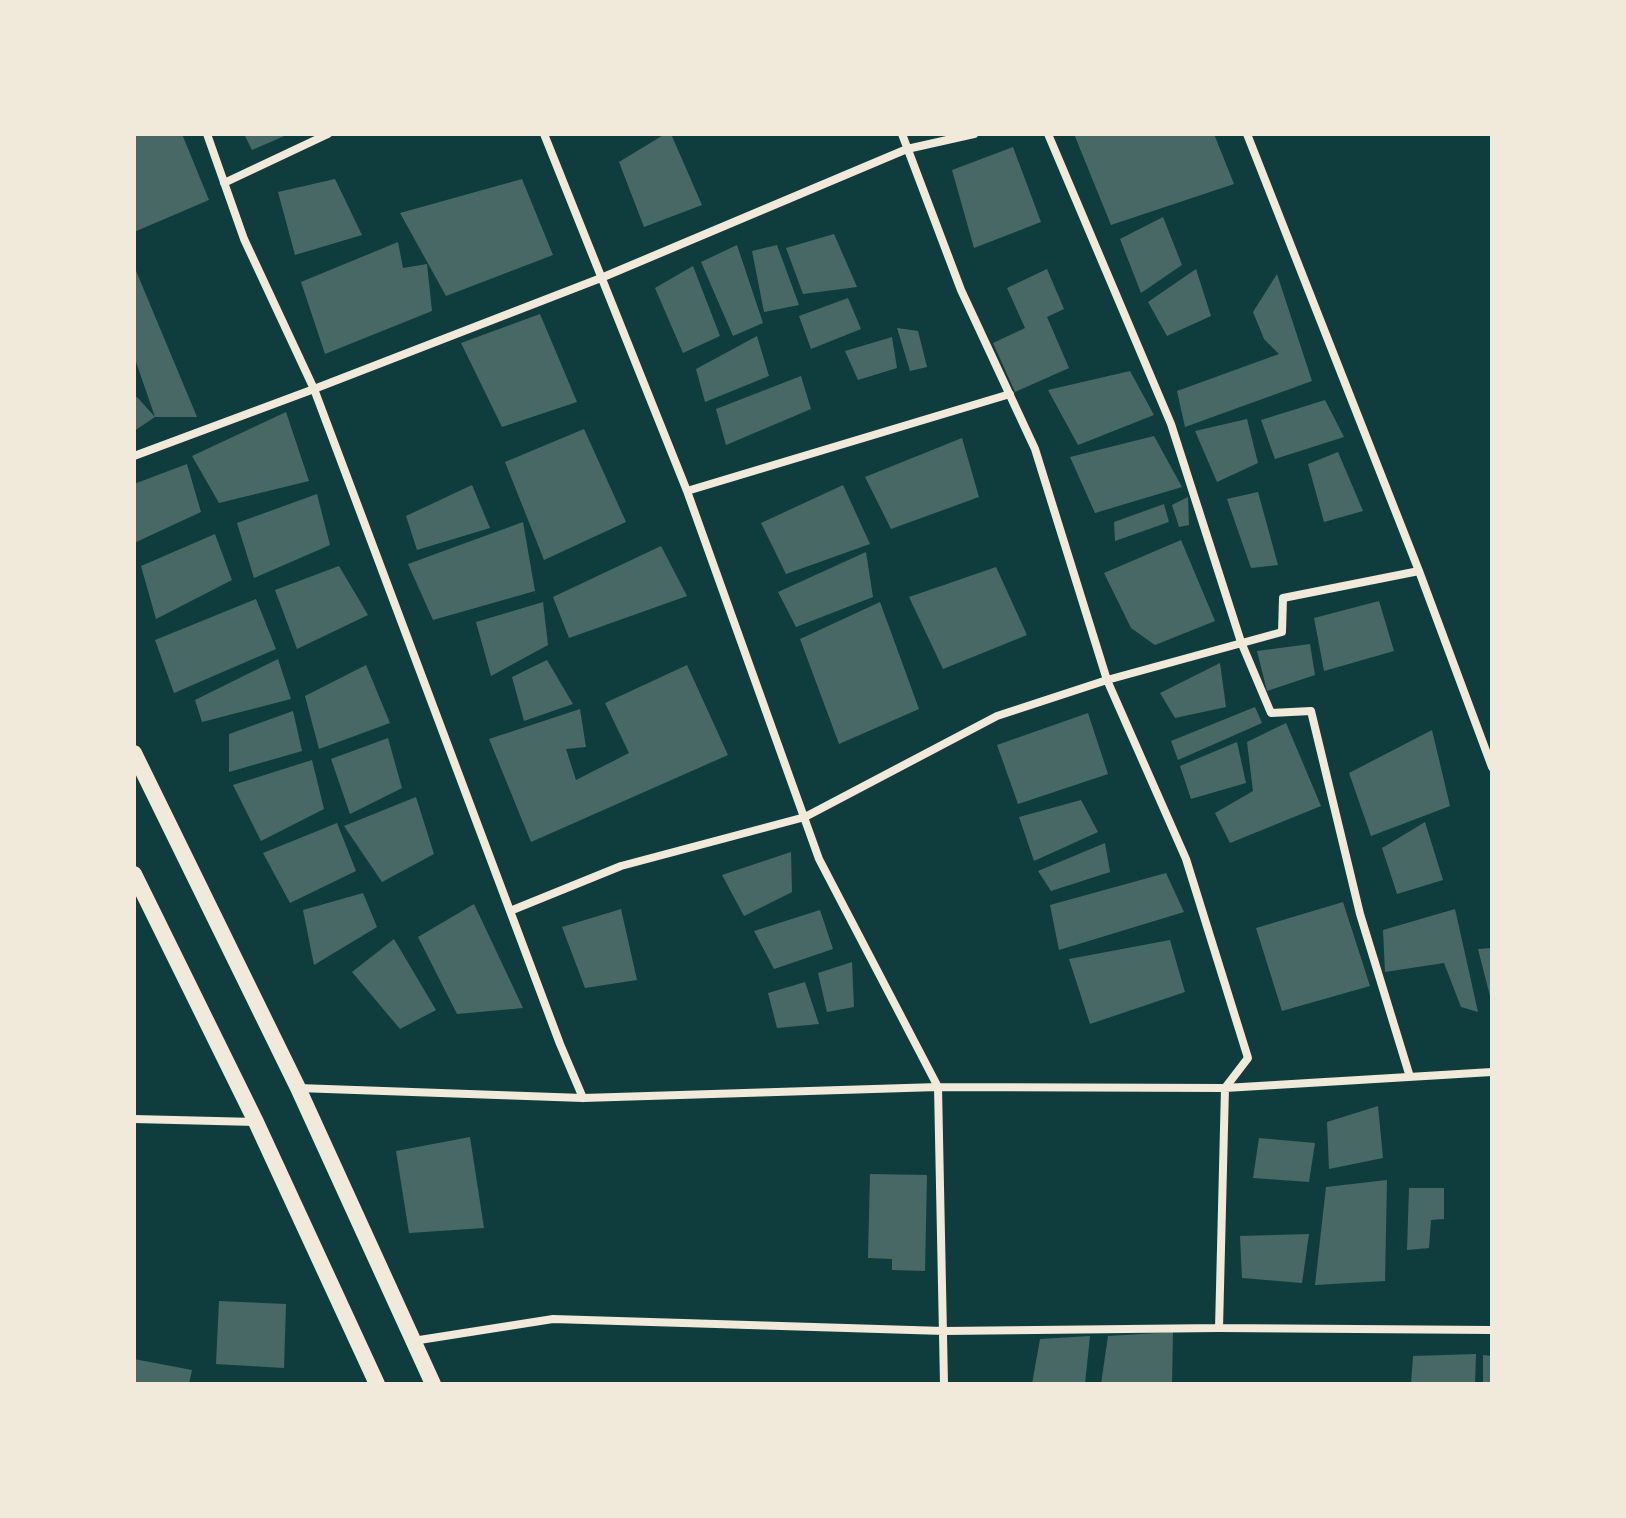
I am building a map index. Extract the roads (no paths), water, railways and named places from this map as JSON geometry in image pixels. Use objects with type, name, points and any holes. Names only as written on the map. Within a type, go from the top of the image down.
[{"type":"main road","points":[[134,753],[298,1088],[433,1384]]},
{"type":"main road","points":[[134,874],[256,1122],[377,1384]]},
{"type":"street","points":[[207,134],[244,239],[314,389],[583,1098]]},
{"type":"street","points":[[224,183],[328,134]]},
{"type":"street","points":[[544,134],[687,491],[819,859],[938,1087],[944,1384]]},
{"type":"street","points":[[902,134],[961,290],[1035,449],[1107,680],[1186,859],[1248,1058],[1225,1088],[1219,1328]]},
{"type":"street","points":[[134,456],[601,278],[907,149],[974,134]]},
{"type":"street","points":[[1048,134],[1171,424],[1241,642],[1271,713],[1311,711],[1360,914],[1410,1077]]},
{"type":"street","points":[[1247,134],[1419,571],[1492,767]]},
{"type":"street","points":[[687,491],[1010,394]]},
{"type":"street","points":[[510,911],[621,866],[805,817],[997,716],[1107,680],[1282,632],[1283,598],[1419,571]]},
{"type":"street","points":[[298,1088],[583,1098],[938,1087],[1225,1088],[1492,1072]]},
{"type":"street","points":[[134,1119],[256,1122]]},
{"type":"street","points":[[413,1341],[553,1319],[944,1331],[1219,1328],[1492,1330]]}]
